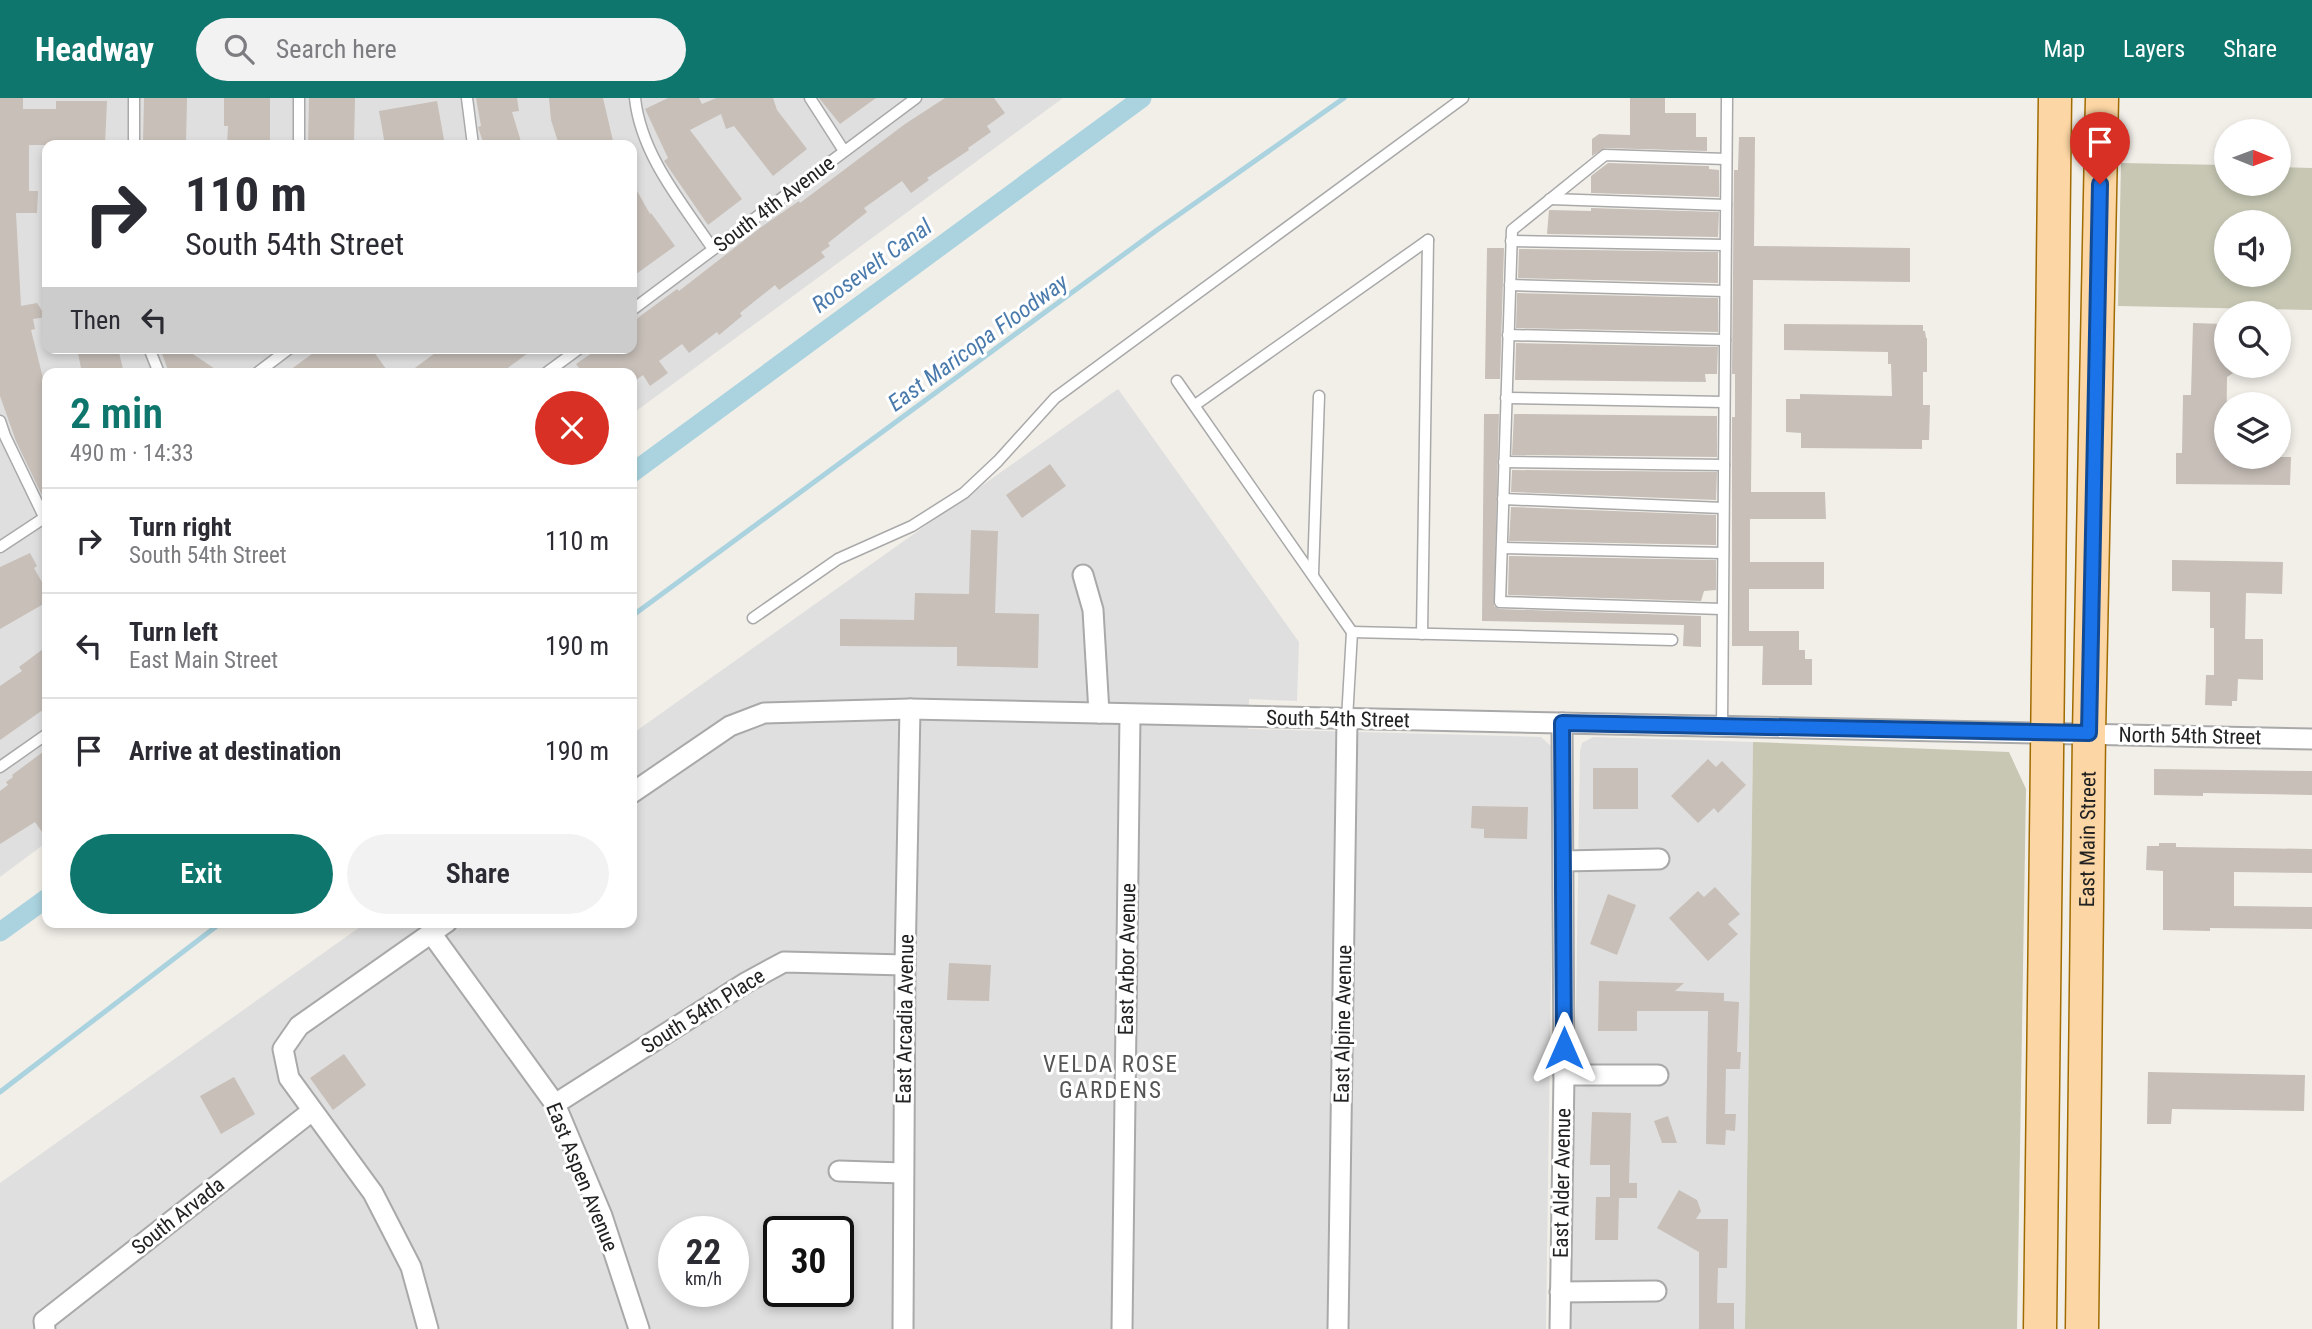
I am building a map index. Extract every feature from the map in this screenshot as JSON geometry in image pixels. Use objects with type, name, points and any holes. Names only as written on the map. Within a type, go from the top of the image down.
[{"type":"main road","name":"East Main Street","points":[[2055,98],[2082,1329]]},
{"type":"main road","name":"East Main Street","points":[[2040,1329],[2043,1127],[2069,733],[2102,98]]},
{"type":"main road","points":[[2043,1127],[2060,1185],[2058,1247],[2061,1309],[2068,1325],[2076,1329]]},
{"type":"street","points":[[1083,575],[1093,610],[1099,713]]},
{"type":"street","name":"South 54th Street","points":[[637,790],[730,726],[764,713],[910,709],[2069,733]]},
{"type":"street","name":"East Arcadia Avenue","points":[[903,1329],[905,965],[910,709]]},
{"type":"street","name":"East Arbor Avenue","points":[[1122,1329],[1130,715]]},
{"type":"street","name":"East Alpine Avenue","points":[[1338,1329],[1348,719]]},
{"type":"street","name":"East Alder Avenue","points":[[1560,1329],[1564,1075],[1562,723]]},
{"type":"street","name":"North 54th Street","points":[[2069,733],[2312,739]]},
{"type":"street","points":[[1564,861],[1658,859]]},
{"type":"street","points":[[428,1329],[411,1267],[373,1192],[289,1078],[283,1049],[299,1027],[439,928]]},
{"type":"street","name":"East Aspen Avenue","points":[[439,928],[555,1104],[601,1216],[639,1329]]},
{"type":"street","name":"South 54th Place","points":[[555,1104],[747,982],[784,962],[905,965]]},
{"type":"street","points":[[1564,1075],[1658,1075]]},
{"type":"street","name":"South Arvada","points":[[44,1325],[312,1111]]},
{"type":"street","points":[[838,1171],[903,1174]]},
{"type":"street","points":[[1560,1292],[1656,1291]]},
{"type":"lane","points":[[134,98],[134,140]]},
{"type":"lane","points":[[299,98],[299,140]]},
{"type":"lane","points":[[467,98],[473,140]]},
{"type":"lane","points":[[635,98],[637,116],[657,166],[713,249]]},
{"type":"lane","points":[[810,98],[844,151]]},
{"type":"lane","name":"South 4th Avenue","points":[[637,306],[916,98]]},
{"type":"lane","points":[[753,618],[838,559],[912,526],[964,493],[998,461],[1055,398],[1463,98]]},
{"type":"lane","points":[[1722,726],[1727,98]]},
{"type":"lane","points":[[1723,609],[1500,601],[1511,230],[1605,155],[1726,159]]},
{"type":"lane","points":[[1550,199],[1726,205]]},
{"type":"lane","points":[[1195,405],[1428,240],[1422,634]]},
{"type":"lane","points":[[1511,241],[1725,245]]},
{"type":"lane","points":[[1510,285],[1725,291]]},
{"type":"lane","points":[[1508,335],[1725,340]]},
{"type":"lane","points":[[264,368],[282,354]]},
{"type":"lane","points":[[553,368],[572,354]]},
{"type":"lane","points":[[1177,381],[1352,632],[1348,719]]},
{"type":"lane","points":[[1313,575],[1319,396]]},
{"type":"lane","points":[[1506,398],[1724,402]]},
{"type":"lane","points":[[0,421],[42,513]]},
{"type":"lane","points":[[1504,462],[1724,465]]},
{"type":"lane","points":[[1503,499],[1723,508]]},
{"type":"lane","points":[[0,547],[42,523]]},
{"type":"lane","points":[[1502,548],[1723,553]]},
{"type":"lane","points":[[1352,632],[1672,640]]},
{"type":"lane","points":[[0,767],[42,738]]},
{"type":"shaded area","points":[[0,98],[1063,98],[637,410],[637,368],[42,368],[42,846],[0,877]]},
{"type":"shaded area","points":[[2121,163],[2214,165],[2214,196],[2291,196],[2291,167],[2312,168],[2312,310],[2291,310],[2291,301],[2214,301],[2214,308],[2118,306]]},
{"type":"shaded area","points":[[1118,389],[1299,642],[1297,701],[1249,699],[1248,729],[1541,737],[1552,747],[1554,760],[1546,1329],[0,1329],[0,1183],[359,928],[637,928],[637,730]]},
{"type":"shaded area","points":[[1593,737],[1753,742],[1745,1329],[1571,1329],[1580,751],[1582,743]]},
{"type":"shaded area","points":[[1753,742],[2009,752],[2026,789],[2017,1329],[1745,1329]]},
{"type":"building","points":[[0,98],[23,98],[23,109],[56,109],[56,101],[107,101],[105,140],[42,140],[42,145],[29,145],[29,191],[38,191],[37,213],[16,213],[21,306],[37,303],[42,311],[42,318],[33,319],[35,329],[31,330],[42,374],[42,496],[16,441],[0,396]]},
{"type":"building","points":[[144,98],[187,98],[186,140],[143,140]]},
{"type":"building","points":[[224,98],[270,98],[270,140],[227,140],[228,126],[224,126]]},
{"type":"building","points":[[309,98],[355,98],[354,140],[308,140]]},
{"type":"building","points":[[476,98],[517,98],[519,111],[512,112],[520,140],[482,140],[478,127],[481,126]]},
{"type":"building","points":[[549,98],[603,98],[613,140],[557,140],[551,120]]},
{"type":"building","points":[[668,98],[699,98],[702,104],[716,98],[773,98],[777,110],[807,149],[773,176],[734,126],[726,129],[721,114],[690,130],[742,199],[708,225],[664,161],[668,158],[645,109]]},
{"type":"building","points":[[819,98],[876,98],[840,124]]},
{"type":"building","points":[[945,98],[994,98],[1005,113],[987,126],[991,132],[927,178],[929,180],[911,193],[902,181],[864,208],[867,212],[828,243],[830,246],[821,252],[825,257],[779,290],[775,285],[740,313],[742,316],[719,335],[717,332],[689,353],[682,344],[659,361],[668,373],[650,386],[643,375],[637,379],[637,368],[579,368],[576,364],[590,354],[637,354],[637,319],[677,289],[679,291],[760,228],[799,201],[800,203],[905,124]]},
{"type":"building","points":[[1630,98],[1665,98],[1665,113],[1696,113],[1696,137],[1707,137],[1707,151],[1605,148],[1592,156],[1592,139],[1599,134],[1630,135]]},
{"type":"building","points":[[437,101],[444,140],[384,140],[379,111]]},
{"type":"building","points":[[1739,137],[1755,137],[1754,246],[1910,248],[1910,282],[1753,280],[1751,492],[1825,492],[1826,519],[1750,519],[1750,562],[1824,562],[1824,589],[1749,589],[1749,631],[1799,631],[1799,650],[1805,650],[1805,659],[1812,659],[1812,685],[1762,685],[1763,646],[1732,646],[1734,170],[1738,170]]},
{"type":"building","points":[[1608,163],[1709,166],[1709,169],[1719,170],[1719,197],[1591,193],[1591,176]]},
{"type":"building","points":[[637,191],[650,214],[675,246],[637,273]]},
{"type":"building","points":[[1591,208],[1719,212],[1718,237],[1547,234],[1549,210],[1591,211]]},
{"type":"building","points":[[1487,248],[1504,248],[1500,379],[1485,379]]},
{"type":"building","points":[[1519,249],[1718,252],[1718,283],[1518,278]]},
{"type":"building","points":[[1517,293],[1718,298],[1718,332],[1516,328]]},
{"type":"building","points":[[2193,323],[2214,324],[2214,378],[2227,378],[2227,392],[2214,392],[2214,469],[2291,469],[2290,485],[2176,484],[2176,453],[2182,453],[2183,395],[2191,395]]},
{"type":"building","points":[[1784,324],[1923,325],[1927,338],[1927,372],[1923,372],[1923,405],[1930,405],[1929,440],[1922,440],[1922,449],[1801,448],[1801,433],[1786,432],[1786,399],[1800,399],[1800,394],[1892,396],[1891,364],[1888,364],[1888,352],[1784,350]]},
{"type":"building","points":[[1516,343],[1718,347],[1717,374],[1705,374],[1706,382],[1515,380]]},
{"type":"building","points":[[78,354],[119,354],[123,368],[81,368]]},
{"type":"building","points":[[162,354],[193,354],[214,368],[167,368]]},
{"type":"building","points":[[312,354],[375,354],[385,368],[293,368]]},
{"type":"building","points":[[434,354],[527,354],[508,368],[415,368]]},
{"type":"building","points":[[1484,414],[1499,414],[1494,606],[1500,609],[1701,616],[1701,647],[1683,646],[1684,625],[1482,621]]},
{"type":"building","points":[[1514,414],[1717,416],[1717,457],[1512,455]]},
{"type":"building","points":[[1050,464],[1066,486],[1022,518],[1006,495]]},
{"type":"building","points":[[1512,470],[1717,472],[1716,500],[1511,492]]},
{"type":"building","points":[[1511,507],[1716,515],[1716,545],[1509,541]]},
{"type":"building","points":[[971,530],[998,531],[995,613],[1039,614],[1038,668],[957,666],[957,647],[840,646],[840,619],[914,620],[915,593],[969,594]]},
{"type":"building","points":[[30,553],[42,582],[42,605],[0,629],[0,567]]},
{"type":"building","points":[[1509,556],[1716,560],[1716,590],[1704,591],[1701,601],[1508,595]]},
{"type":"building","points":[[2172,560],[2283,562],[2282,594],[2246,593],[2245,639],[2263,639],[2263,680],[2238,679],[2237,701],[2232,701],[2232,706],[2205,705],[2206,675],[2214,675],[2214,628],[2210,628],[2210,592],[2172,591]]},
{"type":"building","points":[[42,650],[42,711],[0,740],[0,686],[22,671],[19,667]]},
{"type":"building","points":[[42,753],[42,832],[35,822],[0,844],[0,791],[8,785],[6,782]]},
{"type":"building","points":[[1708,759],[1716,767],[1722,761],[1746,785],[1718,813],[1714,808],[1698,823],[1671,796]]},
{"type":"building","points":[[1593,768],[1638,768],[1638,809],[1593,809]]},
{"type":"building","points":[[2154,769],[2312,771],[2312,795],[2154,795]]},
{"type":"building","points":[[1472,806],[1528,807],[1527,839],[1484,838],[1484,829],[1471,828]]},
{"type":"building","points":[[2159,843],[2176,843],[2176,847],[2312,849],[2312,873],[2234,872],[2234,906],[2312,907],[2312,929],[2163,930],[2163,871],[2146,870],[2147,846],[2159,846]]},
{"type":"building","points":[[1715,887],[1740,914],[1728,924],[1738,934],[1708,961],[1669,918],[1698,891],[1704,897]]},
{"type":"building","points":[[1608,894],[1636,905],[1617,955],[1590,944]]},
{"type":"building","points":[[949,963],[991,965],[989,1001],[947,1000]]},
{"type":"building","points":[[1599,981],[1684,983],[1675,991],[1724,993],[1724,1001],[1739,1002],[1737,1052],[1741,1052],[1740,1069],[1726,1069],[1725,1114],[1736,1114],[1735,1131],[1726,1130],[1725,1145],[1706,1144],[1708,1011],[1637,1011],[1637,1031],[1598,1031]]},
{"type":"building","points":[[344,1054],[366,1085],[333,1110],[310,1078]]},
{"type":"building","points":[[2148,1072],[2305,1075],[2304,1111],[2172,1109],[2171,1124],[2147,1124]]},
{"type":"building","points":[[234,1077],[255,1114],[221,1134],[200,1096]]},
{"type":"building","points":[[1592,1112],[1631,1113],[1629,1183],[1637,1183],[1637,1198],[1619,1198],[1618,1240],[1595,1240],[1596,1197],[1610,1197],[1610,1165],[1590,1165]]},
{"type":"building","points":[[1668,1116],[1677,1143],[1662,1143],[1654,1121]]},
{"type":"building","points":[[1679,1190],[1697,1200],[1701,1211],[1696,1219],[1728,1219],[1727,1268],[1718,1268],[1717,1303],[1734,1303],[1734,1329],[1699,1329],[1699,1252],[1657,1228]]},
{"type":"waterway","name":"Roosevelt Canal","points":[[637,469],[1142,98]]},
{"type":"waterway","name":"East Maricopa Floodway","points":[[637,612],[1157,230],[1344,98]]},
{"type":"waterway","name":"Roosevelt Canal","points":[[0,932],[42,902]]},
{"type":"waterway","name":"East Maricopa Floodway","points":[[0,1092],[214,928]]},
{"type":"district","name":"VELDA ROSE GARDENS","points":[[1111,1077]]},
{"type":"route","points":[[1564,1048],[1562,723],[2089,733],[2100,184]]}]
